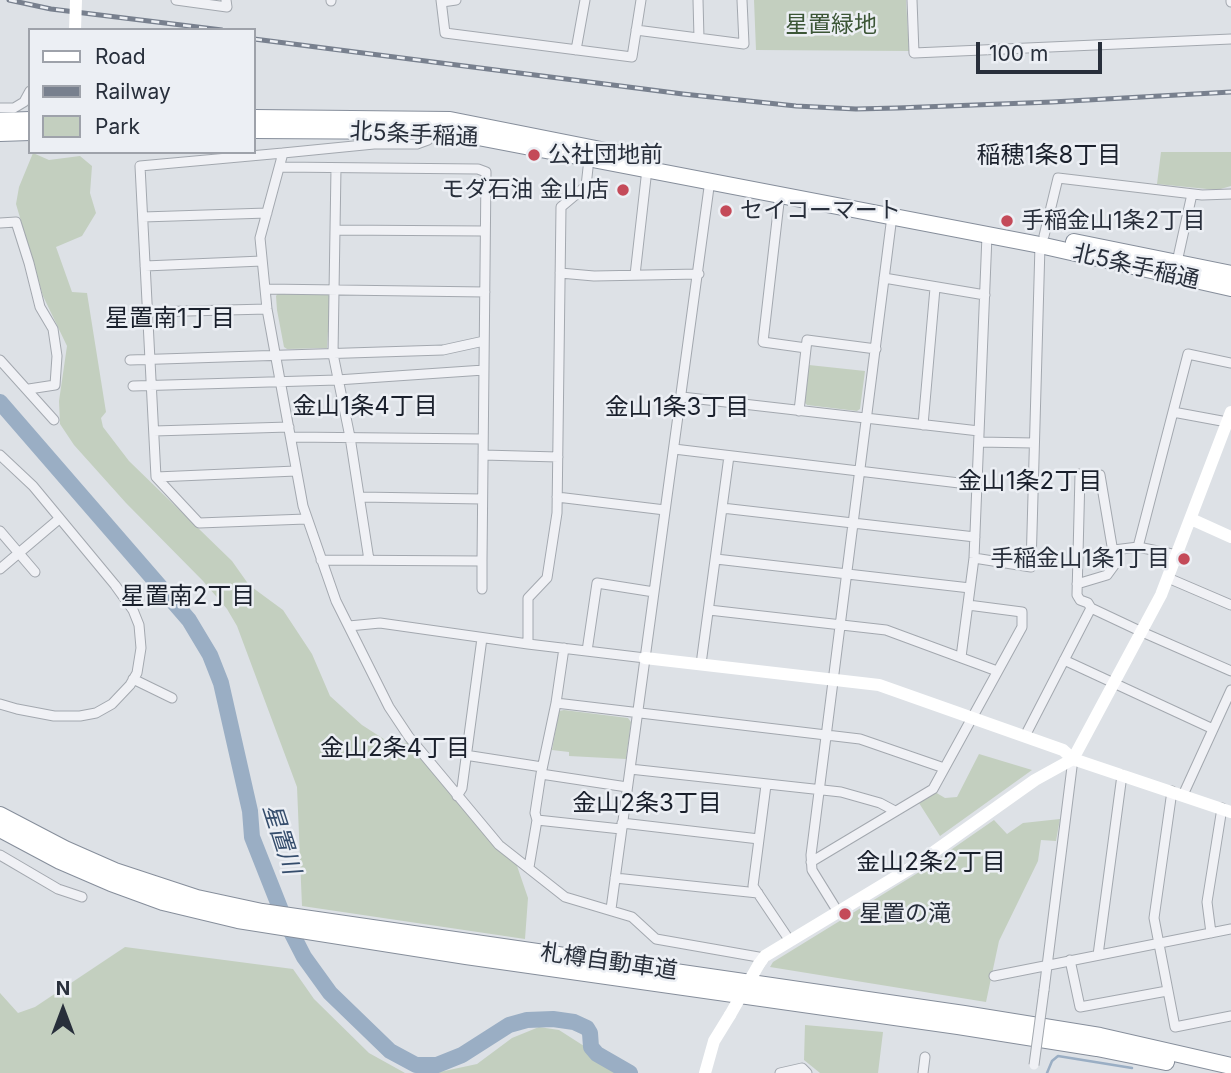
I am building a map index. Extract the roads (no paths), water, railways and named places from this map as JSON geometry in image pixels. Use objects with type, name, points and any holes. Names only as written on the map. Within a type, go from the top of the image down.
[{"type":"highway","name":"北5条手稲通","points":[[256,118],[432,125],[478,137],[987,235],[1177,262],[1231,274]]},
{"type":"highway","points":[[0,121],[28,120]]},
{"type":"highway","name":"北5条手稲通","points":[[256,130],[479,125],[1042,241],[1231,288]]},
{"type":"highway","points":[[0,133],[28,132]]},
{"type":"highway","name":"札樽自動車道","points":[[0,815],[161,894]]},
{"type":"highway","name":"札樽自動車道","points":[[0,830],[60,861],[265,925],[463,949],[508,947],[1100,1036],[1226,1066]]},
{"type":"street","points":[[75,28],[76,0]]},
{"type":"street","points":[[176,0],[227,7],[226,0]]},
{"type":"street","points":[[456,0],[442,1],[445,33],[632,57],[641,0]]},
{"type":"street","points":[[576,50],[584,0]]},
{"type":"street","points":[[698,0],[699,38]]},
{"type":"street","points":[[636,30],[744,44],[742,0]]},
{"type":"street","points":[[912,0],[915,53],[1231,39]]},
{"type":"street","points":[[0,108],[14,108],[24,102],[28,95]]},
{"type":"street","points":[[306,519],[199,523],[156,477],[140,166],[374,144],[417,144],[428,140],[432,125]]},
{"type":"street","points":[[283,153],[260,238],[267,309],[296,471],[306,519],[336,601],[389,707],[409,737],[499,845],[565,897],[632,917],[656,939],[762,961]]},
{"type":"street","points":[[528,644],[528,598],[547,578],[557,513],[561,207],[586,186],[589,159]]},
{"type":"street","points":[[280,167],[478,169],[486,172],[482,589]]},
{"type":"street","points":[[335,168],[333,354],[350,437],[369,560]]},
{"type":"street","points":[[635,275],[648,169]]},
{"type":"street","points":[[974,558],[1031,567],[1042,241],[1058,178],[1192,194],[1231,194]]},
{"type":"street","points":[[611,909],[710,180]]},
{"type":"street","points":[[780,194],[763,342],[806,348]]},
{"type":"street","points":[[1177,262],[1192,194]]},
{"type":"street","points":[[143,217],[267,213]]},
{"type":"street","points":[[838,912],[812,870],[811,862],[892,216]]},
{"type":"street","points":[[0,223],[16,222],[40,307],[53,329],[57,356],[55,385],[29,389]]},
{"type":"street","points":[[335,230],[485,231]]},
{"type":"street","points":[[961,657],[974,558],[987,235]]},
{"type":"street","points":[[145,266],[262,261]]},
{"type":"street","points":[[560,273],[594,276],[699,274]]},
{"type":"street","points":[[884,278],[985,295]]},
{"type":"street","points":[[923,425],[935,288]]},
{"type":"street","points":[[266,289],[485,292]]},
{"type":"street","points":[[148,312],[267,309]]},
{"type":"street","points":[[799,411],[807,340],[876,349]]},
{"type":"street","points":[[130,359],[443,349],[484,341]]},
{"type":"street","points":[[1138,547],[1188,354],[1231,363]]},
{"type":"street","points":[[0,360],[29,389],[54,420]]},
{"type":"street","points":[[134,386],[337,380],[484,370]]},
{"type":"street","points":[[682,397],[979,431]]},
{"type":"street","points":[[1034,1069],[1073,759],[1168,578],[1229,417],[1173,412]]},
{"type":"street","points":[[154,431],[289,427]]},
{"type":"street","points":[[290,437],[483,439]]},
{"type":"street","points":[[979,442],[1034,443]]},
{"type":"street","points":[[674,449],[976,485]]},
{"type":"street","points":[[0,455],[33,486],[115,585],[133,610],[139,625],[141,648],[134,679],[112,704],[96,713],[80,716],[39,714],[0,704]]},
{"type":"street","points":[[483,455],[558,457]]},
{"type":"street","points":[[701,664],[729,456]]},
{"type":"street","points":[[156,477],[296,471]]},
{"type":"street","points":[[1077,584],[1107,575],[1115,564],[1100,475],[1080,474],[1077,584],[1080,600],[1142,632],[1231,671]]},
{"type":"street","points":[[360,497],[482,499]]},
{"type":"street","points":[[557,497],[665,510]]},
{"type":"street","points":[[722,508],[975,537]]},
{"type":"street","points":[[0,569],[59,519]]},
{"type":"street","points":[[1191,519],[1231,537]]},
{"type":"street","points":[[0,531],[35,572]]},
{"type":"street","points":[[1114,550],[1138,547],[1177,555]]},
{"type":"street","points":[[716,559],[970,588]]},
{"type":"street","points":[[321,560],[482,561]]},
{"type":"street","points":[[1168,578],[1231,605]]},
{"type":"street","points":[[587,651],[597,583],[654,592]]},
{"type":"street","points":[[811,862],[933,789],[1021,627],[1022,612],[968,605]]},
{"type":"street","points":[[1025,736],[1091,608]]},
{"type":"street","points":[[709,610],[886,630],[997,671]]},
{"type":"street","points":[[349,626],[380,623],[528,644],[879,685],[1025,736],[1063,750],[1073,759],[1226,810],[1207,902],[1211,933]]},
{"type":"street","points":[[457,796],[462,788],[482,638]]},
{"type":"street","points":[[529,867],[537,820],[535,813],[541,770],[556,703],[564,648]]},
{"type":"street","points":[[1064,660],[1213,729]]},
{"type":"street","points":[[134,679],[172,698]]},
{"type":"street","points":[[1231,690],[1213,729],[1177,793],[1154,918],[1175,1027],[1231,1016]]},
{"type":"street","points":[[556,703],[860,739],[944,768]]},
{"type":"street","points":[[465,755],[627,787]]},
{"type":"street","points":[[705,1073],[714,1041],[762,961],[790,941],[914,866],[1035,780],[1073,759]]},
{"type":"street","points":[[630,769],[841,792],[880,803],[895,811]]},
{"type":"street","points":[[1098,955],[1122,775]]},
{"type":"street","points":[[766,785],[753,886],[790,941]]},
{"type":"street","points":[[537,820],[759,839]]},
{"type":"street","points":[[0,855],[58,889],[82,897]]},
{"type":"street","points":[[615,878],[758,893]]},
{"type":"street","points":[[994,976],[1231,929]]},
{"type":"street","points":[[1070,960],[1080,1007],[1167,990]]},
{"type":"street","points":[[923,1073],[925,1057]]},
{"type":"street","points":[[780,1073],[802,1068],[807,1073]]},
{"type":"waterway","name":"星置川","points":[[0,402],[189,620],[210,655],[221,683],[250,811],[252,837],[284,918],[304,957],[330,993],[390,1051],[416,1065],[437,1065],[462,1055],[509,1025],[527,1020],[553,1019],[574,1022],[587,1028],[591,1047],[597,1054],[630,1073]]},
{"type":"waterway","points":[[1047,1073],[1052,1061],[1058,1056],[1132,1068]]},
{"type":"railway","points":[[9,0],[51,9],[206,28]]},
{"type":"railway","points":[[256,39],[796,106],[897,108],[1231,92]]},
{"type":"place","name":"公社団地前","points":[[534,155]]},
{"type":"place","name":"モダ石油 金山店","points":[[623,190]]},
{"type":"place","name":"セイコーマート","points":[[726,211]]},
{"type":"place","name":"手稲金山1条2丁目","points":[[1007,221]]},
{"type":"place","name":"手稲金山1条1丁目","points":[[1184,559]]},
{"type":"place","name":"星置の滝","points":[[845,914]]},
{"type":"district","name":"稲穂1条8丁目","points":[[1049,156]]},
{"type":"district","name":"星置南1丁目","points":[[170,319]]},
{"type":"district","name":"金山1条4丁目","points":[[365,407]]},
{"type":"district","name":"金山1条3丁目","points":[[677,408]]},
{"type":"district","name":"金山1条2丁目","points":[[1030,482]]},
{"type":"district","name":"星置南2丁目","points":[[188,597]]},
{"type":"district","name":"金山2条4丁目","points":[[395,749]]},
{"type":"district","name":"金山2条3丁目","points":[[647,804]]},
{"type":"district","name":"金山2条2丁目","points":[[931,863]]},
{"type":"park label","name":"星置緑地","points":[[831,25]]}]
